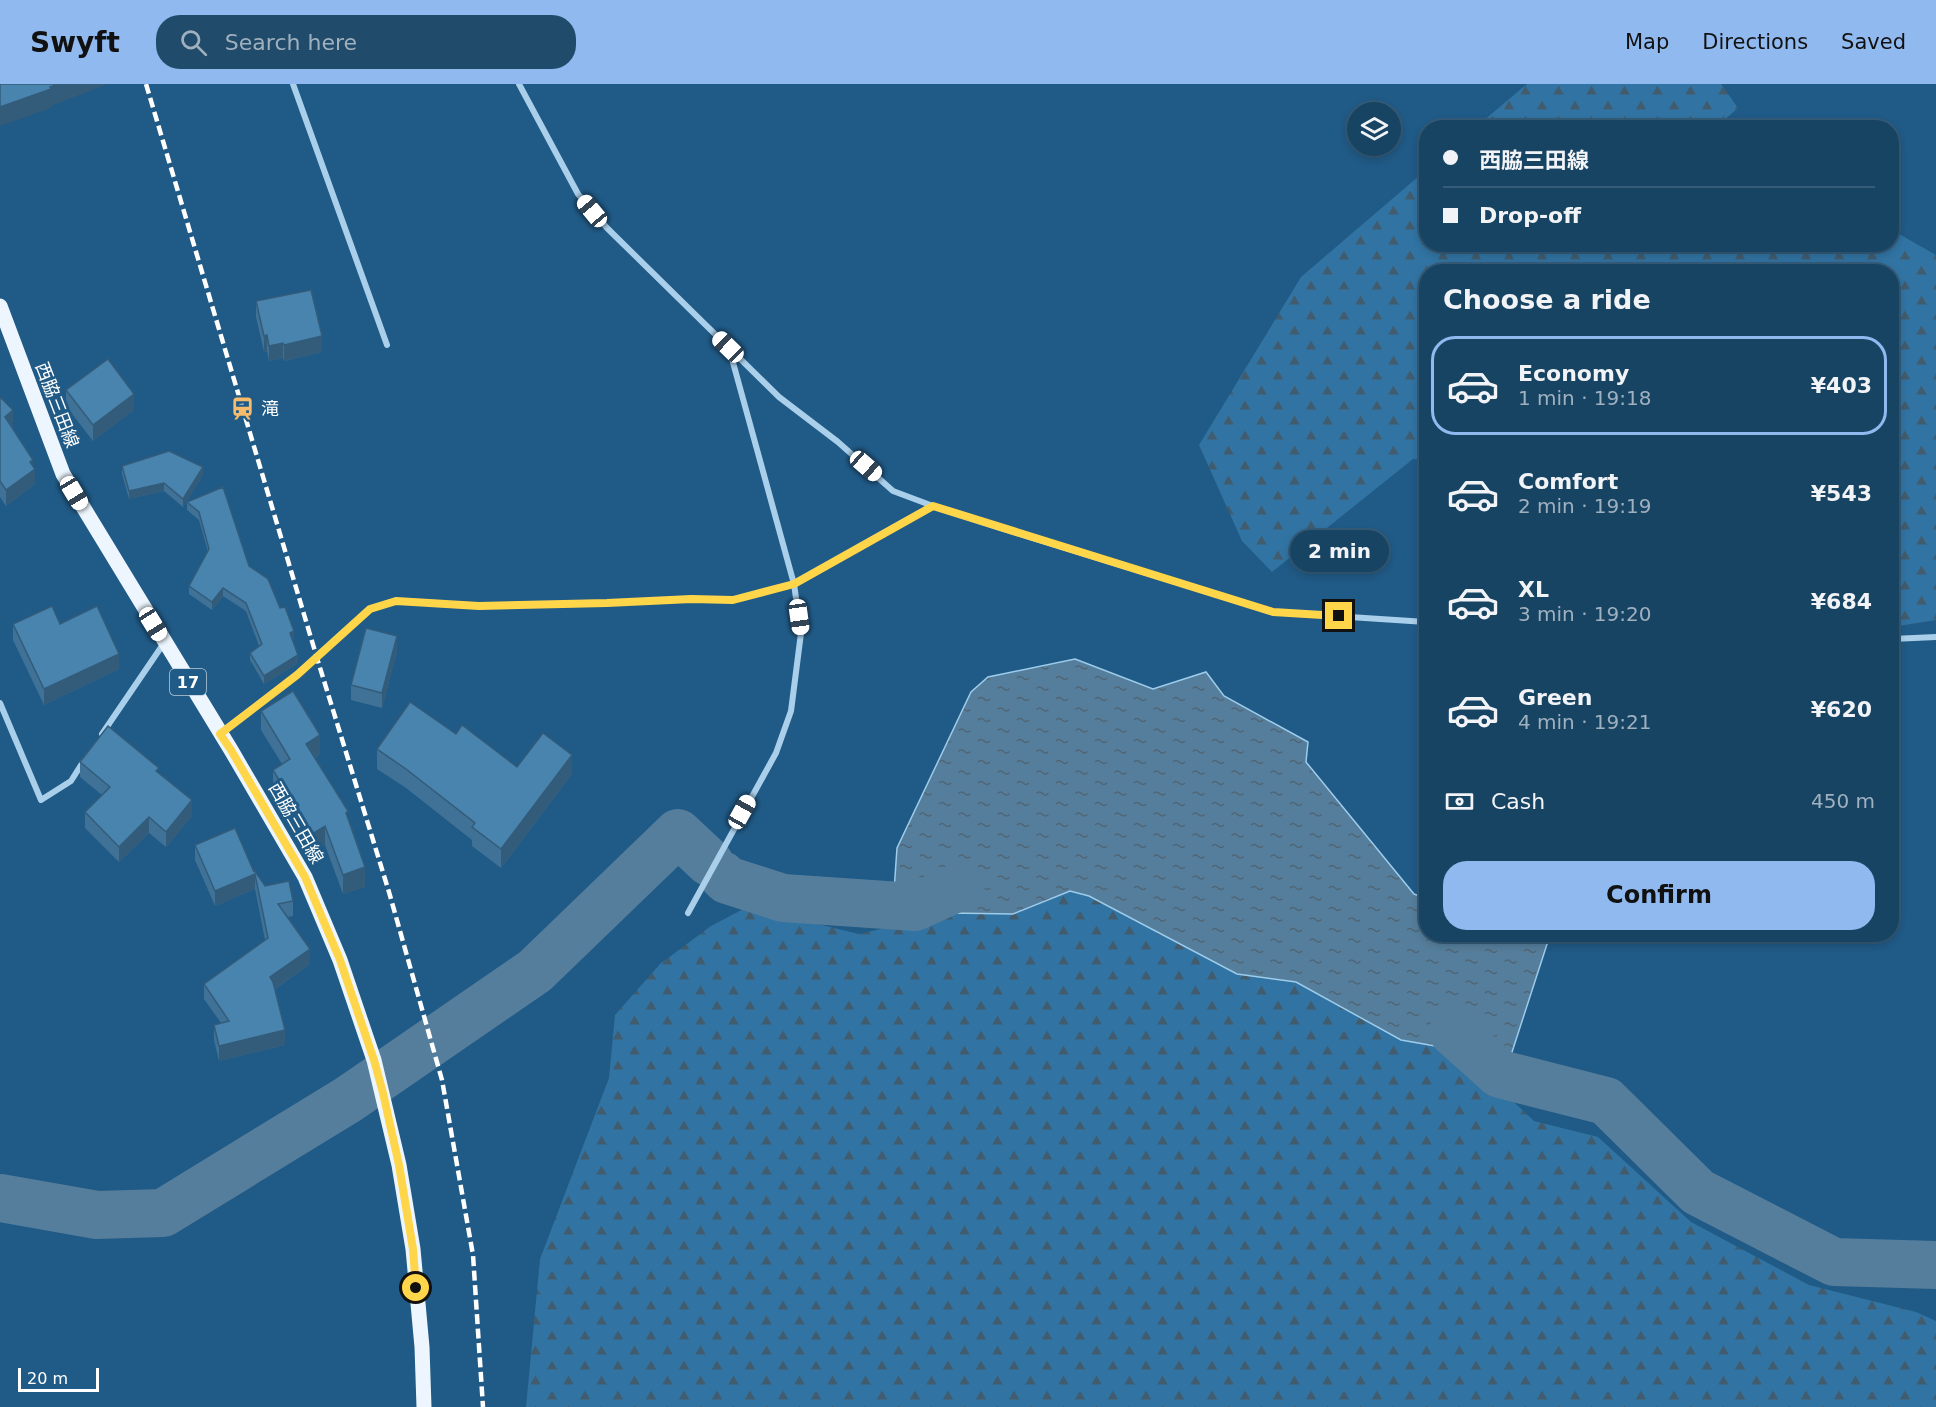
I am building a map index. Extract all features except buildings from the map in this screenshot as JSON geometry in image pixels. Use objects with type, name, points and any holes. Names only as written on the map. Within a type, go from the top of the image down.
[{"type":"main road","name":"西脇三田線","points":[[0,306],[63,474],[231,750],[305,877],[340,960],[374,1060],[399,1165],[413,1249],[422,1347],[424,1407]]},
{"type":"street","points":[[293,84],[387,345]]},
{"type":"street","points":[[519,84],[578,194],[607,228],[779,397],[838,442],[893,490],[933,506],[1273,612],[1419,622]]},
{"type":"street","points":[[688,913],[776,753],[790,711],[801,633],[794,584],[728,347]]},
{"type":"street","points":[[220,734],[297,675],[370,609],[396,601],[479,606],[691,599],[733,600],[794,584],[933,506]]},
{"type":"street","points":[[1899,639],[1936,637]]},
{"type":"street","points":[[98,741],[164,642]]},
{"type":"street","points":[[0,703],[40,800],[71,781],[91,751]]},
{"type":"green space","points":[[1527,84],[1721,84],[1738,108],[1724,120],[1484,120]]},
{"type":"green space","points":[[1419,176],[1419,252],[1899,252],[1899,234],[1936,255],[1936,620],[1899,626],[1899,264],[1419,264],[1419,459],[1413,459],[1272,572],[1242,541],[1199,445],[1301,277]]},
{"type":"green space","points":[[1070,891],[1089,896],[1237,974],[1296,982],[1401,1040],[1441,1047],[1500,1089],[1534,1121],[1598,1137],[1691,1222],[1809,1285],[1916,1312],[1936,1321],[1936,1407],[526,1407],[540,1259],[609,1078],[615,1015],[660,964],[711,926],[747,907],[859,934],[950,913],[1013,914]]},
{"type":"water","points":[[1075,659],[1153,689],[1206,672],[1224,696],[1308,742],[1306,762],[1414,894],[1419,896],[1419,942],[1548,942],[1500,1089],[1441,1047],[1401,1040],[1296,982],[1237,974],[1089,896],[1070,891],[1013,914],[950,913],[895,925],[901,892],[894,891],[897,848],[971,692],[988,677]]},
{"type":"waterway","points":[[0,1198],[97,1215],[163,1213],[349,1099],[535,971],[678,833],[709,862]]},
{"type":"waterway","points":[[722,875],[727,880],[783,898],[915,907],[961,886]]},
{"type":"waterway","points":[[1453,1032],[1500,1074],[1606,1101],[1698,1192],[1834,1262],[1936,1265]]},
{"type":"railway","points":[[146,84],[389,892],[442,1080],[473,1255],[483,1407]]},
{"type":"place","name":"滝","points":[[243,409]]},
{"type":"route","points":[[416,1288],[413,1249],[399,1165],[383,1093],[340,960],[305,877],[220,734],[297,675],[370,609],[396,601],[479,606],[691,599],[733,600],[794,584],[933,506],[1273,612],[1339,616]]}]
